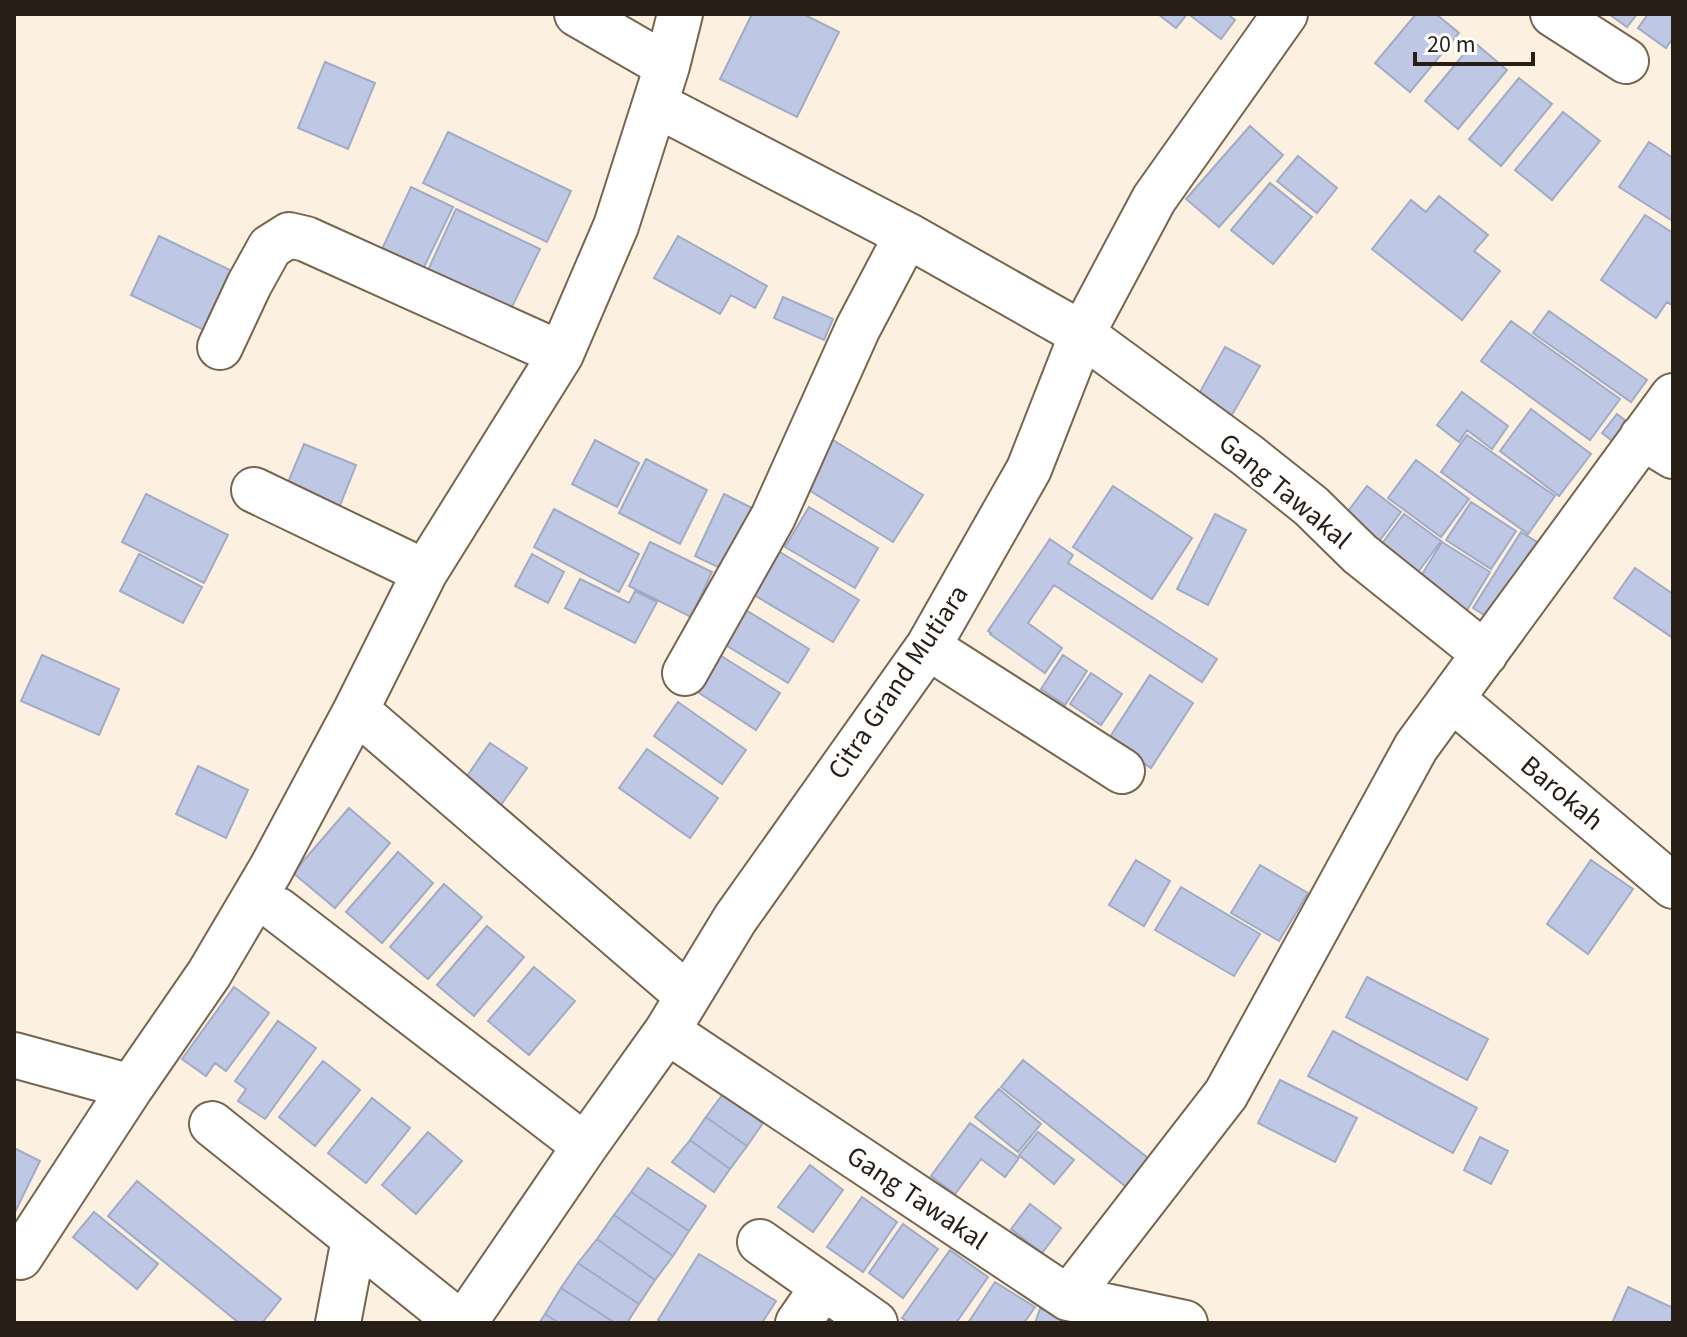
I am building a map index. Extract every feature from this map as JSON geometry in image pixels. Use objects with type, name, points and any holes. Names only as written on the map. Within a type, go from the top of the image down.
[{"type":"street","name":"Gang Tawakal","points":[[577,14],[661,85],[907,235],[1082,334],[1247,455],[1311,506],[1360,554],[1485,654]]},
{"type":"street","points":[[20,1257],[209,974],[271,869],[425,572],[561,354],[616,226],[680,14]]},
{"type":"street","name":"Citra Grand Mutiara","points":[[462,1323],[677,1013],[735,919],[928,647],[1029,469],[1082,334],[1154,199],[1285,14]]},
{"type":"street","points":[[1553,14],[1626,61]]},
{"type":"street","points":[[220,347],[270,247],[289,235],[306,239],[561,354]]},
{"type":"street","points":[[685,673],[773,517],[858,328],[907,235]]},
{"type":"street","points":[[1068,1298],[1226,1094],[1416,747],[1485,654],[1657,446],[1673,396]]},
{"type":"street","points":[[254,490],[425,572]]},
{"type":"street","points":[[928,647],[1122,771]]},
{"type":"street","name":"Barokah","points":[[1452,699],[1673,886]]},
{"type":"street","name":"Gang Tawakal","points":[[356,710],[677,1013],[1068,1298],[1185,1323]]},
{"type":"street","points":[[278,910],[585,1146]]},
{"type":"street","points":[[14,1055],[131,1087]]},
{"type":"street","points":[[212,1124],[462,1323]]},
{"type":"street","points":[[338,1323],[354,1239]]},
{"type":"street","points":[[760,1242],[875,1323]]},
{"type":"street","points":[[798,1323],[823,1287]]},
{"type":"building","points":[[752,14],[803,14],[839,32],[797,117],[720,79]]},
{"type":"building","points":[[1158,14],[1187,14],[1176,28]]},
{"type":"building","points":[[1227,14],[1235,20],[1221,39],[1191,16]]},
{"type":"building","points":[[1416,14],[1436,14],[1459,33],[1410,92],[1375,63]]},
{"type":"building","points":[[1609,14],[1637,14],[1627,27]]},
{"type":"building","points":[[1648,14],[1673,14],[1673,38],[1666,48],[1638,28]]},
{"type":"building","points":[[1474,42],[1507,70],[1458,129],[1425,101]]},
{"type":"building","points":[[325,62],[375,83],[348,149],[298,128]]},
{"type":"building","points":[[1519,78],[1552,104],[1501,166],[1469,139]]},
{"type":"building","points":[[1563,112],[1600,141],[1552,200],[1515,170]]},
{"type":"building","points":[[1250,126],[1283,155],[1219,227],[1186,199]]},
{"type":"building","points":[[448,132],[571,191],[547,242],[423,183]]},
{"type":"building","points":[[1649,142],[1673,158],[1671,220],[1619,187]]},
{"type":"building","points":[[1298,156],[1337,188],[1317,213],[1277,181]]},
{"type":"building","points":[[1270,183],[1312,217],[1273,264],[1231,230]]},
{"type":"building","points":[[411,187],[453,207],[423,269],[382,249]]},
{"type":"building","points":[[1439,196],[1488,235],[1474,251],[1500,271],[1462,320],[1372,249],[1411,200],[1426,212]]},
{"type":"building","points":[[456,209],[540,249],[511,309],[428,270]]},
{"type":"building","points":[[1645,215],[1673,233],[1673,306],[1667,302],[1656,318],[1601,280]]},
{"type":"building","points":[[159,236],[234,272],[206,331],[131,295]]},
{"type":"building","points":[[678,236],[767,286],[755,308],[731,295],[720,314],[654,278]]},
{"type":"building","points":[[783,297],[833,319],[824,340],[774,318]]},
{"type":"building","points":[[1549,311],[1647,380],[1631,402],[1533,333]]},
{"type":"building","points":[[1511,321],[1620,399],[1590,440],[1481,361]]},
{"type":"building","points":[[1225,347],[1260,366],[1225,427],[1191,408]]},
{"type":"building","points":[[1462,392],[1508,426],[1492,449],[1467,430],[1459,442],[1437,425]]},
{"type":"building","points":[[1531,409],[1591,454],[1559,496],[1500,451]]},
{"type":"building","points":[[1617,414],[1636,429],[1620,447],[1602,433]]},
{"type":"building","points":[[1467,435],[1555,496],[1528,534],[1441,472]]},
{"type":"building","points":[[828,437],[923,495],[893,542],[799,484]]},
{"type":"building","points":[[595,440],[639,463],[617,507],[572,484]]},
{"type":"building","points":[[304,444],[356,465],[339,508],[286,487]]},
{"type":"building","points":[[646,459],[707,490],[680,544],[619,513]]},
{"type":"building","points":[[1416,460],[1469,499],[1441,537],[1388,498]]},
{"type":"building","points":[[1113,486],[1192,538],[1152,599],[1073,547]]},
{"type":"building","points":[[1367,486],[1401,512],[1374,548],[1340,522]]},
{"type":"building","points":[[146,494],[228,535],[204,583],[122,542]]},
{"type":"building","points":[[724,494],[752,508],[724,570],[695,556]]},
{"type":"building","points":[[1471,502],[1516,531],[1491,569],[1446,540]]},
{"type":"building","points":[[809,507],[878,548],[855,588],[785,547]]},
{"type":"building","points":[[554,509],[639,554],[619,592],[534,547]]},
{"type":"building","points":[[1215,514],[1246,530],[1208,605],[1177,589]]},
{"type":"building","points":[[1404,514],[1441,541],[1413,579],[1375,553]]},
{"type":"building","points":[[1521,532],[1545,547],[1497,623],[1473,608]]},
{"type":"building","points":[[1050,539],[1073,555],[1068,563],[1217,659],[1202,682],[1054,585],[1028,623],[1062,648],[1045,673],[990,634],[988,631]]},
{"type":"building","points":[[650,542],[712,572],[691,617],[629,586]]},
{"type":"building","points":[[1442,542],[1490,572],[1464,615],[1416,584]]},
{"type":"building","points":[[770,546],[859,600],[833,642],[744,589]]},
{"type":"building","points":[[139,554],[202,587],[183,623],[120,591]]},
{"type":"building","points":[[532,554],[564,572],[548,603],[515,586]]},
{"type":"building","points":[[1635,568],[1673,594],[1673,638],[1614,598]]},
{"type":"building","points":[[580,579],[629,603],[635,591],[657,602],[635,643],[565,608]]},
{"type":"building","points":[[736,604],[809,649],[788,683],[714,638]]},
{"type":"building","points":[[707,647],[780,693],[756,730],[684,683]]},
{"type":"building","points":[[42,655],[119,689],[99,735],[21,701]]},
{"type":"building","points":[[1063,655],[1087,671],[1065,705],[1041,689]]},
{"type":"building","points":[[1091,673],[1122,694],[1101,725],[1070,704]]},
{"type":"building","points":[[1150,675],[1193,703],[1151,768],[1108,740]]},
{"type":"building","points":[[678,702],[746,750],[722,784],[654,736]]},
{"type":"building","points":[[490,743],[527,768],[496,812],[460,786]]},
{"type":"building","points":[[647,749],[718,798],[690,838],[619,788]]},
{"type":"building","points":[[198,766],[248,790],[226,838],[176,814]]},
{"type":"building","points":[[349,808],[390,843],[335,908],[293,873]]},
{"type":"building","points":[[398,852],[433,883],[382,943],[346,912]]},
{"type":"building","points":[[1136,860],[1170,881],[1144,926],[1109,905]]},
{"type":"building","points":[[1591,860],[1633,889],[1588,954],[1547,924]]},
{"type":"building","points":[[1260,865],[1308,893],[1279,941],[1231,913]]},
{"type":"building","points":[[444,884],[482,917],[428,979],[390,947]]},
{"type":"building","points":[[1181,887],[1260,934],[1234,976],[1155,930]]},
{"type":"building","points":[[487,926],[524,957],[474,1016],[437,985]]},
{"type":"building","points":[[534,967],[575,1001],[529,1055],[488,1021]]},
{"type":"building","points":[[1367,977],[1488,1039],[1467,1080],[1346,1017]]},
{"type":"building","points":[[234,987],[269,1013],[226,1071],[215,1063],[206,1076],[182,1059]]},
{"type":"building","points":[[278,1021],[316,1048],[265,1119],[238,1101],[246,1089],[235,1081]]},
{"type":"building","points":[[1333,1031],[1477,1108],[1453,1153],[1308,1076]]},
{"type":"building","points":[[1023,1060],[1157,1165],[1135,1194],[1001,1087]]},
{"type":"building","points":[[323,1061],[360,1090],[315,1146],[279,1117]]},
{"type":"building","points":[[1280,1080],[1357,1118],[1335,1162],[1258,1123]]},
{"type":"building","points":[[999,1089],[1041,1124],[1018,1152],[975,1117]]},
{"type":"building","points":[[723,1094],[763,1123],[747,1146],[706,1117]]},
{"type":"building","points":[[372,1098],[410,1128],[366,1183],[328,1153]]},
{"type":"building","points":[[706,1117],[747,1146],[730,1169],[690,1140]]},
{"type":"building","points":[[970,1123],[1019,1158],[1005,1177],[981,1159],[955,1194],[931,1176]]},
{"type":"building","points":[[428,1132],[462,1161],[416,1214],[382,1185]]},
{"type":"building","points":[[1038,1132],[1074,1160],[1054,1184],[1019,1155]]},
{"type":"building","points":[[1480,1137],[1508,1151],[1491,1184],[1464,1170]]},
{"type":"building","points":[[690,1140],[730,1169],[714,1192],[672,1162]]},
{"type":"building","points":[[14,1148],[40,1161],[14,1214]]},
{"type":"building","points":[[810,1165],[843,1190],[813,1232],[778,1207]]},
{"type":"building","points":[[648,1168],[706,1206],[689,1231],[631,1192]]},
{"type":"building","points":[[137,1181],[281,1299],[262,1323],[239,1323],[108,1216]]},
{"type":"building","points":[[631,1192],[689,1231],[673,1256],[614,1215]]},
{"type":"building","points":[[862,1197],[897,1222],[863,1272],[827,1247]]},
{"type":"building","points":[[1030,1204],[1061,1228],[1042,1253],[1011,1229]]},
{"type":"building","points":[[94,1212],[158,1264],[137,1289],[73,1237]]},
{"type":"building","points":[[614,1215],[673,1256],[655,1280],[597,1239]]},
{"type":"building","points":[[903,1224],[938,1249],[903,1298],[869,1273]]},
{"type":"building","points":[[597,1239],[655,1280],[639,1304],[578,1263]]},
{"type":"building","points":[[950,1250],[988,1277],[956,1323],[909,1323],[902,1318]]},
{"type":"building","points":[[699,1254],[776,1301],[762,1323],[663,1323],[658,1320]]},
{"type":"building","points":[[578,1263],[639,1304],[627,1323],[615,1323],[561,1288]]},
{"type":"building","points":[[995,1282],[1035,1307],[1024,1323],[968,1323]]},
{"type":"building","points":[[1628,1287],[1673,1308],[1673,1323],[1612,1323]]},
{"type":"building","points":[[561,1288],[615,1323],[559,1323],[545,1314]]},
{"type":"building","points":[[1040,1309],[1085,1323],[1035,1323]]},
{"type":"building","points":[[545,1314],[559,1323],[539,1323]]}]
